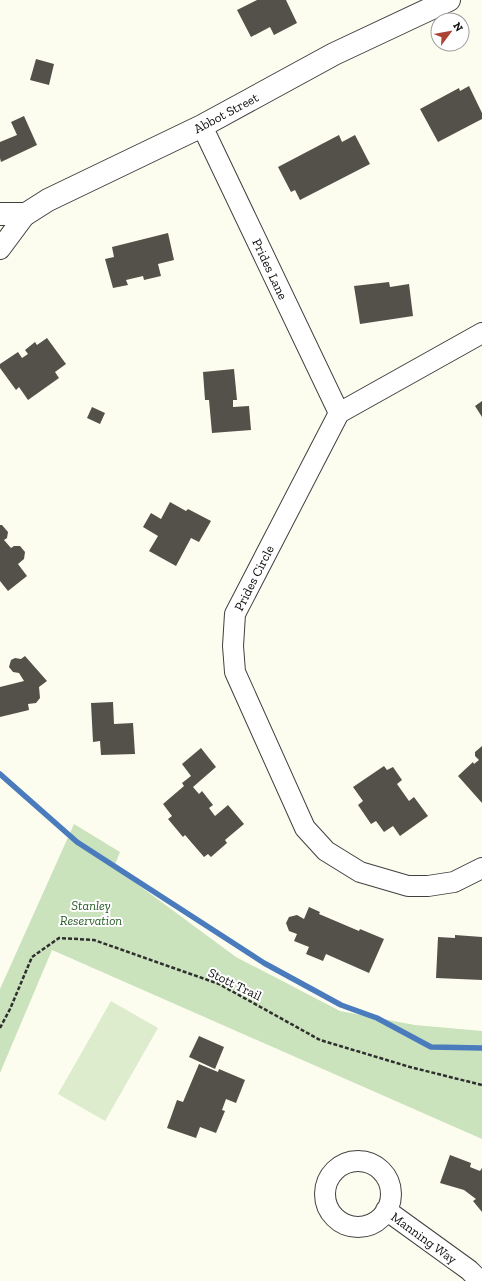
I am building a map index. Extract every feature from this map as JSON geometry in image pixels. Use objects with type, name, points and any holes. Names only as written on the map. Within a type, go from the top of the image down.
[{"type":"street","name":"Abbot Street","points":[[26,214],[48,200],[202,126],[334,54],[449,0]]},
{"type":"street","name":"Prides Lane","points":[[202,126],[339,412]]},
{"type":"street","points":[[0,214],[26,214]]},
{"type":"street","points":[[0,249],[26,214]]},
{"type":"street","points":[[339,412],[482,333]]},
{"type":"street","name":"Prides Circle","points":[[339,412],[235,614],[233,646],[234,672],[305,828],[326,851],[360,872],[408,886],[428,886],[454,882],[482,868]]},
{"type":"street","name":"Manning Way","points":[[386,1210],[469,1270],[480,1281]]},
{"type":"path","name":"Stott Trail","points":[[0,1028],[10,1009],[32,957],[59,938],[94,940],[219,984],[320,1040],[410,1067],[482,1085]]},
{"type":"green space","name":"Stanley Reservation","points":[[74,824],[120,852],[114,867],[236,957],[340,1011],[415,1025],[482,1031],[482,1139],[52,950],[0,1073],[0,989]]},
{"type":"green space","points":[[111,1001],[158,1028],[105,1121],[58,1094]]},
{"type":"building","points":[[257,0],[286,0],[297,23],[274,35],[270,27],[251,37],[237,10]]},
{"type":"building","points":[[36,59],[54,64],[49,85],[30,80]]},
{"type":"building","points":[[469,86],[482,113],[482,119],[438,142],[420,109],[459,88],[460,91]]},
{"type":"building","points":[[24,116],[37,145],[1,162],[0,142],[17,135],[11,122]]},
{"type":"building","points":[[339,135],[342,142],[355,135],[370,164],[300,200],[295,190],[291,192],[278,167]]},
{"type":"building","points":[[168,233],[174,260],[158,264],[161,276],[144,280],[143,276],[126,280],[128,285],[113,288],[105,259],[114,257],[112,247]]},
{"type":"building","points":[[389,282],[390,287],[409,284],[413,316],[360,324],[354,286]]},
{"type":"building","points":[[47,338],[66,364],[55,372],[59,378],[28,400],[19,387],[16,390],[0,368],[0,364],[18,352],[22,358],[28,354],[25,350],[35,342],[37,345]]},
{"type":"building","points":[[234,369],[237,400],[233,400],[233,407],[249,406],[251,430],[212,433],[209,400],[205,400],[203,372]]},
{"type":"building","points":[[482,401],[482,417],[475,406]]},
{"type":"building","points":[[92,407],[105,413],[100,424],[87,418]]},
{"type":"building","points":[[170,502],[186,511],[188,509],[211,521],[199,542],[191,538],[176,566],[149,551],[158,536],[143,527],[151,513],[161,519]]},
{"type":"building","points":[[0,525],[2,525],[8,532],[7,538],[4,540],[11,548],[14,546],[20,546],[25,552],[24,559],[18,564],[27,576],[8,591],[0,581]]},
{"type":"building","points":[[25,656],[47,681],[39,687],[40,698],[36,703],[28,704],[29,710],[0,717],[0,687],[24,681],[19,673],[13,672],[9,667],[11,660],[15,658],[21,659]]},
{"type":"building","points":[[113,702],[114,724],[133,723],[135,754],[101,755],[100,741],[93,742],[91,703]]},
{"type":"building","points":[[482,746],[482,803],[458,776],[473,762],[474,764],[479,760],[475,756],[475,752]]},
{"type":"building","points":[[201,748],[216,767],[193,787],[199,794],[202,791],[213,805],[209,808],[215,816],[228,805],[244,824],[225,840],[227,843],[211,857],[208,854],[204,857],[185,835],[183,837],[168,819],[172,816],[163,804],[184,786],[182,783],[191,776],[182,764]]},
{"type":"building","points":[[384,766],[387,770],[393,767],[402,780],[397,784],[409,801],[414,797],[428,816],[400,836],[393,826],[384,832],[376,821],[371,824],[358,805],[363,801],[353,787]]},
{"type":"building","points":[[309,907],[320,912],[319,914],[359,931],[360,929],[384,939],[369,973],[326,954],[323,961],[306,954],[309,947],[294,941],[297,934],[289,931],[286,923],[289,917],[297,915],[304,919]]},
{"type":"building","points":[[455,935],[482,937],[482,980],[436,978],[438,937],[455,938]]},
{"type":"building","points":[[199,1036],[224,1047],[215,1069],[189,1057]]},
{"type":"building","points":[[199,1064],[218,1072],[219,1069],[245,1080],[236,1103],[226,1099],[222,1110],[225,1111],[216,1133],[200,1127],[196,1138],[167,1128],[177,1100],[183,1102]]},
{"type":"building","points":[[450,1155],[471,1163],[470,1167],[480,1171],[482,1168],[482,1212],[473,1201],[476,1199],[464,1190],[440,1183]]},
{"type":"waterway","points":[[0,774],[77,842],[264,963],[341,1005],[377,1018],[431,1047],[482,1048]]}]
